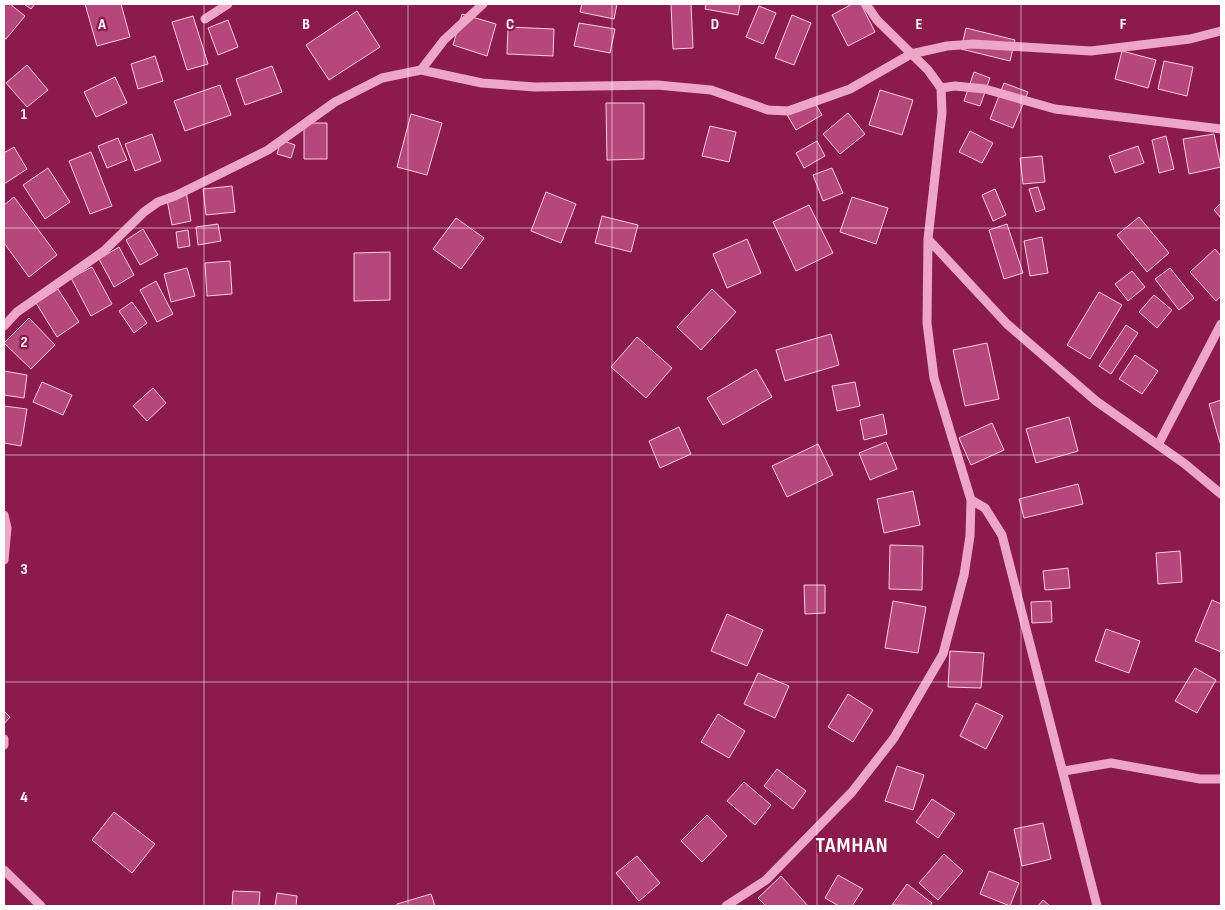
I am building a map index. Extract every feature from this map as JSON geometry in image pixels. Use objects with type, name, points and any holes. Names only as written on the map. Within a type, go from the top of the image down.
[{"type":"street","points":[[205,19],[228,4]]},
{"type":"street","points":[[421,70],[444,40],[483,4]]},
{"type":"street","points":[[726,906],[766,880],[852,792],[894,738],[943,654],[964,575],[970,536],[971,500],[934,378],[927,323],[928,239],[942,112],[941,88],[912,54],[877,20],[866,4]]},
{"type":"street","points":[[4,326],[17,312],[104,251],[144,212],[158,202],[175,196],[260,154],[336,102],[382,78],[421,70],[482,83],[526,86],[658,85],[711,90],[768,110],[788,111],[850,89],[912,54],[947,46],[973,44],[1091,51],[1190,39],[1221,30]]},
{"type":"street","points":[[941,88],[955,86],[984,89],[1055,109],[1221,129]]},
{"type":"street","points":[[928,239],[1007,324],[1096,401],[1158,445],[1221,494]]},
{"type":"street","points":[[1158,445],[1221,324]]},
{"type":"street","points":[[971,500],[985,508],[1002,535],[1064,771],[1072,814],[1097,906]]},
{"type":"street","points":[[4,515],[7,528],[4,560]]},
{"type":"street","points":[[4,739],[4,745]]},
{"type":"street","points":[[1064,771],[1111,763],[1200,778],[1221,779]]},
{"type":"street","points":[[4,870],[41,906]]},
{"type":"building","points":[[4,4],[10,4],[25,16],[6,39],[4,38]]},
{"type":"building","points":[[24,4],[35,4],[31,9]]},
{"type":"building","points":[[85,4],[121,4],[130,37],[97,46]]},
{"type":"building","points":[[582,4],[617,4],[614,19],[580,12]]},
{"type":"building","points":[[671,4],[691,4],[693,48],[673,49]]},
{"type":"building","points":[[706,4],[740,4],[738,15],[705,9]]},
{"type":"building","points":[[852,4],[861,4],[875,32],[848,46],[832,15]]},
{"type":"building","points":[[759,6],[776,13],[763,44],[746,37]]},
{"type":"building","points":[[357,11],[380,47],[329,80],[306,45]]},
{"type":"building","points":[[462,14],[496,24],[487,56],[453,45]]},
{"type":"building","points":[[792,15],[811,23],[794,65],[775,58]]},
{"type":"building","points":[[193,16],[208,64],[187,70],[172,22]]},
{"type":"building","points":[[228,20],[238,47],[218,55],[208,28]]},
{"type":"building","points":[[579,23],[615,29],[610,53],[574,46]]},
{"type":"building","points":[[508,27],[554,29],[553,56],[507,54]]},
{"type":"building","points":[[966,28],[1015,40],[1010,61],[961,49]]},
{"type":"building","points":[[1122,51],[1156,60],[1148,88],[1115,79]]},
{"type":"building","points":[[155,56],[163,81],[138,89],[131,64]]},
{"type":"building","points":[[1164,61],[1193,67],[1187,96],[1158,89]]},
{"type":"building","points":[[27,65],[48,90],[27,107],[6,83]]},
{"type":"building","points":[[272,66],[282,92],[245,105],[236,79]]},
{"type":"building","points":[[974,72],[990,78],[980,106],[964,101]]},
{"type":"building","points":[[115,77],[127,103],[96,117],[84,92]]},
{"type":"building","points":[[1004,83],[1028,92],[1013,128],[990,119]]},
{"type":"building","points":[[220,85],[231,115],[185,131],[174,101]]},
{"type":"building","points":[[880,90],[913,100],[902,135],[869,125]]},
{"type":"building","points":[[812,98],[822,115],[796,130],[786,113]]},
{"type":"building","points":[[606,103],[644,103],[644,159],[607,160]]},
{"type":"building","points":[[848,113],[865,134],[840,154],[823,134]]},
{"type":"building","points":[[411,114],[442,123],[427,175],[397,167]]},
{"type":"building","points":[[304,123],[327,123],[327,159],[304,159]]},
{"type":"building","points":[[710,126],[736,132],[729,162],[702,156]]},
{"type":"building","points":[[970,131],[993,143],[982,163],[959,152]]},
{"type":"building","points":[[152,134],[161,161],[135,171],[125,144]]},
{"type":"building","points":[[1214,134],[1221,167],[1189,174],[1183,139]]},
{"type":"building","points":[[1166,136],[1174,169],[1159,173],[1152,140]]},
{"type":"building","points":[[118,138],[127,160],[107,168],[98,146]]},
{"type":"building","points":[[281,140],[295,145],[291,158],[277,154]]},
{"type":"building","points":[[817,141],[825,156],[804,168],[796,153]]},
{"type":"building","points":[[1138,146],[1144,163],[1115,173],[1109,156]]},
{"type":"building","points":[[14,147],[27,169],[4,184],[4,153]]},
{"type":"building","points":[[91,152],[112,206],[90,214],[69,161]]},
{"type":"building","points":[[1042,156],[1045,182],[1023,184],[1020,158]]},
{"type":"building","points":[[48,168],[70,202],[45,219],[23,185]]},
{"type":"building","points":[[832,168],[843,193],[823,201],[813,175]]},
{"type":"building","points":[[232,186],[235,212],[206,215],[203,189]]},
{"type":"building","points":[[1038,187],[1045,209],[1036,212],[1029,189]]},
{"type":"building","points":[[995,189],[1006,215],[993,221],[982,195]]},
{"type":"building","points":[[186,191],[191,221],[172,225],[166,195]]},
{"type":"building","points":[[546,192],[576,204],[561,243],[531,231]]},
{"type":"building","points":[[14,197],[57,255],[29,277],[4,243],[4,205]]},
{"type":"building","points":[[852,197],[888,208],[876,244],[840,232]]},
{"type":"building","points":[[1221,203],[1221,218],[1214,210]]},
{"type":"building","points":[[809,205],[833,253],[796,271],[773,222]]},
{"type":"building","points":[[602,216],[638,225],[631,252],[595,243]]},
{"type":"building","points":[[1139,217],[1169,253],[1147,272],[1117,235]]},
{"type":"building","points":[[456,218],[484,238],[461,269],[433,249]]},
{"type":"building","points":[[218,224],[221,241],[198,245],[196,227]]},
{"type":"building","points":[[1007,224],[1023,273],[1004,279],[989,230]]},
{"type":"building","points":[[143,229],[158,255],[140,265],[126,240]]},
{"type":"building","points":[[188,230],[190,246],[178,248],[176,232]]},
{"type":"building","points":[[1042,237],[1048,273],[1030,276],[1024,241]]},
{"type":"building","points":[[747,239],[761,273],[727,288],[713,254]]},
{"type":"building","points":[[119,247],[134,275],[114,287],[99,259]]},
{"type":"building","points":[[1215,249],[1221,256],[1221,296],[1216,301],[1190,272]]},
{"type":"building","points":[[390,252],[390,300],[354,301],[354,253]]},
{"type":"building","points":[[230,261],[232,294],[207,296],[205,263]]},
{"type":"building","points":[[92,267],[112,304],[91,316],[71,278]]},
{"type":"building","points":[[187,268],[195,296],[171,302],[164,274]]},
{"type":"building","points":[[1170,268],[1194,298],[1179,310],[1155,279]]},
{"type":"building","points":[[1132,271],[1145,287],[1128,301],[1115,284]]},
{"type":"building","points":[[156,281],[173,314],[157,322],[140,290]]},
{"type":"building","points":[[58,289],[79,322],[57,337],[36,303]]},
{"type":"building","points":[[712,289],[736,312],[701,350],[677,327]]},
{"type":"building","points":[[1099,292],[1122,305],[1090,359],[1067,345]]},
{"type":"building","points":[[1154,295],[1172,310],[1157,328],[1139,312]]},
{"type":"building","points":[[132,302],[147,323],[134,333],[119,311]]},
{"type":"building","points":[[29,318],[55,345],[31,369],[4,343]]},
{"type":"building","points":[[1126,325],[1138,333],[1111,374],[1099,366]]},
{"type":"building","points":[[831,334],[839,365],[785,381],[776,350]]},
{"type":"building","points":[[637,337],[672,368],[646,398],[611,367]]},
{"type":"building","points":[[987,343],[999,399],[965,406],[953,350]]},
{"type":"building","points":[[1135,355],[1158,371],[1142,394],[1119,379]]},
{"type":"building","points":[[756,369],[772,397],[723,425],[707,398]]},
{"type":"building","points":[[4,371],[27,375],[24,398],[4,395]]},
{"type":"building","points":[[42,382],[72,395],[63,415],[33,402]]},
{"type":"building","points":[[855,382],[860,406],[837,411],[832,386]]},
{"type":"building","points":[[153,388],[166,403],[147,421],[133,406]]},
{"type":"building","points":[[1221,400],[1221,442],[1220,443],[1209,404]]},
{"type":"building","points":[[4,406],[27,409],[21,446],[4,443]]},
{"type":"building","points":[[883,414],[887,434],[864,440],[860,420]]},
{"type":"building","points":[[1069,417],[1078,451],[1036,463],[1026,429]]},
{"type":"building","points":[[992,423],[1004,450],[971,465],[959,438]]},
{"type":"building","points":[[679,427],[691,454],[660,468],[649,441]]},
{"type":"building","points":[[886,442],[897,469],[870,480],[859,453]]},
{"type":"building","points":[[818,444],[833,475],[787,497],[772,466]]},
{"type":"building","points":[[1078,484],[1083,504],[1024,518],[1019,499]]},
{"type":"building","points":[[913,491],[920,525],[884,533],[877,499]]},
{"type":"building","points":[[890,545],[923,546],[922,590],[889,589]]},
{"type":"building","points":[[1180,551],[1182,582],[1158,584],[1156,553]]},
{"type":"building","points":[[1068,568],[1070,588],[1045,590],[1043,571]]},
{"type":"building","points":[[804,585],[825,585],[825,613],[805,614]]},
{"type":"building","points":[[1212,600],[1221,604],[1221,652],[1195,641]]},
{"type":"building","points":[[893,601],[926,607],[918,653],[885,648]]},
{"type":"building","points":[[1051,601],[1052,622],[1032,623],[1031,602]]},
{"type":"building","points":[[727,614],[763,630],[747,666],[711,651]]},
{"type":"building","points":[[1106,629],[1140,641],[1129,673],[1095,661]]},
{"type":"building","points":[[950,651],[984,653],[981,688],[948,687]]},
{"type":"building","points":[[1195,668],[1216,680],[1197,713],[1175,701]]},
{"type":"building","points":[[758,673],[789,686],[775,718],[744,704]]},
{"type":"building","points":[[848,694],[873,710],[853,742],[828,727]]},
{"type":"building","points":[[976,703],[1003,716],[986,749],[960,736]]},
{"type":"building","points":[[4,711],[10,717],[4,724]]},
{"type":"building","points":[[718,714],[745,731],[729,758],[701,742]]},
{"type":"building","points":[[897,766],[924,775],[913,810],[885,801]]},
{"type":"building","points":[[777,769],[806,791],[793,809],[764,786]]},
{"type":"building","points":[[744,782],[771,805],[755,825],[727,801]]},
{"type":"building","points":[[932,799],[955,814],[938,838],[916,822]]},
{"type":"building","points":[[114,812],[155,844],[132,873],[92,840]]},
{"type":"building","points":[[707,815],[727,836],[702,862],[681,841]]},
{"type":"building","points":[[1043,823],[1051,859],[1022,866],[1014,829]]},
{"type":"building","points":[[944,854],[963,871],[938,900],[919,883]]},
{"type":"building","points":[[637,856],[660,883],[639,901],[616,873]]},
{"type":"building","points":[[989,871],[1019,883],[1010,906],[980,894]]},
{"type":"building","points":[[838,875],[863,889],[852,906],[839,906],[825,898]]},
{"type":"building","points":[[781,876],[808,906],[766,906],[758,898]]},
{"type":"building","points":[[907,884],[932,903],[930,906],[892,905]]},
{"type":"building","points":[[233,891],[260,892],[259,906],[232,906]]},
{"type":"building","points":[[277,893],[297,896],[296,906],[275,906]]},
{"type":"building","points":[[431,894],[435,906],[397,906],[397,904]]},
{"type":"building","points":[[1043,900],[1050,906],[1038,906]]},
{"type":"district","name":"TAMHAN","points":[[852,845]]}]
